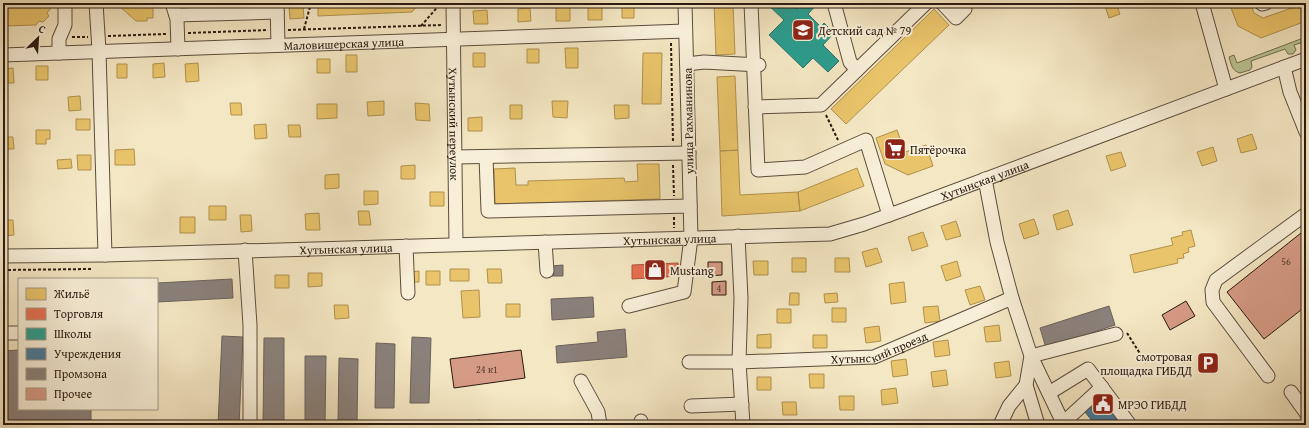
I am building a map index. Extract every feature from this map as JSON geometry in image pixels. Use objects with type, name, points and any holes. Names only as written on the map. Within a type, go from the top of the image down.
[{"type":"street","points":[[59,53],[58,43],[66,25],[65,3]]},
{"type":"street","points":[[96,3],[99,51],[105,254]]},
{"type":"street","name":"Хутынский переулок","points":[[453,3],[456,244]]},
{"type":"street","name":"улица Рахманинова","points":[[629,306],[684,292],[691,238],[685,3]]},
{"type":"street","points":[[751,3],[756,65],[755,107],[758,170],[805,167],[866,140],[890,216]]},
{"type":"street","points":[[834,3],[850,62],[857,70]]},
{"type":"street","points":[[755,107],[821,105],[926,3]]},
{"type":"street","points":[[942,3],[956,18],[965,9],[960,3]]},
{"type":"street","points":[[1202,3],[1226,89]]},
{"type":"street","points":[[1262,3],[1266,3]]},
{"type":"street","points":[[178,49],[174,9],[277,7],[278,45]]},
{"type":"street","name":"Маловишерская улица","points":[[3,55],[685,31]]},
{"type":"street","name":"Хутынская улица","points":[[3,256],[830,234],[890,216],[1306,59]]},
{"type":"street","points":[[687,64],[704,62],[756,65]]},
{"type":"street","points":[[1284,67],[1290,92],[1306,132]]},
{"type":"street","points":[[455,157],[689,152]]},
{"type":"street","points":[[486,157],[488,211],[690,206]]},
{"type":"street","points":[[985,179],[996,242],[1012,298],[1031,356],[1063,424],[1102,387]]},
{"type":"street","points":[[1268,376],[1213,302],[1212,290],[1216,280],[1306,214]]},
{"type":"street","points":[[738,236],[741,298],[739,362],[743,425]]},
{"type":"street","points":[[545,242],[547,271]]},
{"type":"street","points":[[406,246],[408,293]]},
{"type":"street","points":[[245,250],[250,325],[250,425]]},
{"type":"street","name":"Хутынский проезд","points":[[689,362],[739,362],[874,357],[1012,298]]},
{"type":"street","points":[[3,333],[18,333]]},
{"type":"street","points":[[1031,356],[1116,334]]},
{"type":"street","points":[[1031,356],[1026,385],[1038,425]]},
{"type":"street","points":[[1049,393],[1088,369],[1130,425]]},
{"type":"street","points":[[581,381],[598,412],[600,425]]},
{"type":"street","points":[[1001,423],[1008,406],[1026,385]]},
{"type":"street","points":[[1291,392],[1306,413]]},
{"type":"street","points":[[691,406],[742,404]]},
{"type":"path","points":[[304,29],[311,3]]},
{"type":"path","points":[[421,26],[441,3]]},
{"type":"path","points":[[671,32],[674,227]]},
{"type":"path","points":[[60,37],[98,36]]},
{"type":"path","points":[[821,105],[843,150]]},
{"type":"path","points":[[3,270],[92,269]]},
{"type":"path","points":[[1116,334],[1123,327],[1146,363]]},
{"type":"green space","points":[[1306,37],[1306,41],[1294,45],[1296,50],[1293,54],[1288,54],[1285,49],[1251,61],[1252,67],[1250,70],[1240,73],[1235,71],[1231,65],[1229,57],[1234,55],[1237,63]]},
{"type":"building: Жильё","points":[[30,3],[51,3],[51,8],[47,13],[49,16],[43,22],[39,21],[36,25],[3,26],[3,8],[26,7]]},
{"type":"building: Жильё","points":[[118,3],[153,3],[153,18],[147,18],[147,21],[136,21],[118,5]]},
{"type":"building: Жильё","points":[[179,3],[189,3],[190,9],[179,10]]},
{"type":"building: Жильё","points":[[318,3],[420,3],[412,12],[318,16]]},
{"type":"building: Жильё","points":[[714,3],[733,3],[735,54],[716,55]]},
{"type":"building: Жильё","points":[[1116,3],[1120,14],[1109,18],[1105,6]]},
{"type":"building: Жильё","points":[[1229,3],[1250,3],[1254,13],[1263,18],[1306,3],[1306,21],[1261,38],[1238,26]]},
{"type":"building: Жильё","points":[[622,5],[634,5],[634,18],[622,18]]},
{"type":"building: Жильё","points":[[303,6],[304,18],[290,19],[289,7]]},
{"type":"building: Жильё","points":[[588,6],[602,6],[602,20],[588,20]]},
{"type":"building: Жильё","points":[[556,7],[570,7],[570,21],[556,21]]},
{"type":"building: Жильё","points":[[530,8],[531,21],[518,22],[518,9]]},
{"type":"building: Жильё","points":[[934,9],[949,25],[846,124],[831,109]]},
{"type":"building: Жильё","points":[[487,10],[488,24],[474,24],[473,11]]},
{"type":"building: Жильё","points":[[565,48],[578,48],[578,68],[566,68]]},
{"type":"building: Жильё","points":[[527,49],[539,49],[539,63],[527,63]]},
{"type":"building: Жильё","points":[[473,53],[485,53],[485,67],[473,67]]},
{"type":"building: Жильё","points":[[643,53],[662,53],[661,104],[642,104]]},
{"type":"building: Жильё","points":[[346,55],[357,55],[357,72],[346,72]]},
{"type":"building: Жильё","points":[[317,59],[330,59],[330,73],[317,73]]},
{"type":"building: Жильё","points":[[164,63],[165,77],[153,78],[153,64]]},
{"type":"building: Жильё","points":[[198,63],[199,81],[186,82],[185,64]]},
{"type":"building: Жильё","points":[[117,64],[127,64],[127,78],[117,78]]},
{"type":"building: Жильё","points":[[36,66],[48,66],[48,80],[36,80]]},
{"type":"building: Жильё","points":[[13,68],[14,83],[3,83],[3,69]]},
{"type":"building: Жильё","points":[[735,76],[738,150],[720,151],[717,77]]},
{"type":"building: Жильё","points":[[80,96],[81,110],[69,111],[68,97]]},
{"type":"building: Жильё","points":[[384,101],[384,115],[368,116],[367,102]]},
{"type":"building: Жильё","points":[[552,101],[568,101],[567,118],[553,117]]},
{"type":"building: Жильё","points":[[230,103],[241,103],[242,115],[231,115]]},
{"type":"building: Жильё","points":[[415,103],[429,104],[430,121],[416,120]]},
{"type":"building: Жильё","points":[[317,104],[337,104],[337,118],[317,119]]},
{"type":"building: Жильё","points":[[510,105],[522,105],[522,119],[510,119]]},
{"type":"building: Жильё","points":[[614,105],[629,105],[629,118],[615,119]]},
{"type":"building: Жильё","points":[[482,117],[482,131],[468,131],[468,118]]},
{"type":"building: Жильё","points":[[76,119],[90,119],[90,130],[76,130]]},
{"type":"building: Жильё","points":[[266,124],[267,138],[255,139],[254,125]]},
{"type":"building: Жильё","points":[[288,125],[300,125],[301,137],[289,137]]},
{"type":"building: Жильё","points":[[36,130],[50,130],[50,139],[46,139],[46,144],[36,144]]},
{"type":"building: Жильё","points":[[897,130],[905,152],[926,145],[933,166],[908,175],[885,164],[876,138]]},
{"type":"building: Жильё","points":[[1252,134],[1257,149],[1241,153],[1237,139]]},
{"type":"building: Жильё","points":[[3,137],[13,137],[14,149],[3,149]]},
{"type":"building: Жильё","points":[[1213,147],[1217,161],[1202,166],[1197,152]]},
{"type":"building: Жильё","points":[[134,149],[135,165],[115,165],[115,150]]},
{"type":"building: Жильё","points":[[738,150],[740,195],[798,192],[800,211],[722,216],[720,151]]},
{"type":"building: Жильё","points":[[1121,152],[1126,166],[1111,171],[1106,156]]},
{"type":"building: Жильё","points":[[77,155],[91,155],[91,170],[78,170]]},
{"type":"building: Жильё","points":[[71,159],[72,168],[58,169],[57,160]]},
{"type":"building: Жильё","points":[[637,164],[659,164],[660,199],[495,204],[494,169],[515,168],[516,185],[528,185],[528,181],[624,178],[625,182],[638,181]]},
{"type":"building: Жильё","points":[[415,165],[415,179],[401,179],[401,166]]},
{"type":"building: Жильё","points":[[857,168],[864,186],[800,211],[798,192]]},
{"type":"building: Жильё","points":[[339,174],[339,188],[325,189],[325,175]]},
{"type":"building: Жильё","points":[[364,191],[378,191],[378,204],[364,205]]},
{"type":"building: Жильё","points":[[430,192],[444,192],[444,206],[430,206]]},
{"type":"building: Жильё","points":[[209,206],[226,206],[226,220],[209,220]]},
{"type":"building: Жильё","points":[[1068,210],[1073,225],[1057,230],[1053,215]]},
{"type":"building: Жильё","points":[[358,211],[369,211],[371,225],[359,225]]},
{"type":"building: Жильё","points":[[319,213],[320,230],[306,230],[305,214]]},
{"type":"building: Жильё","points":[[240,215],[251,215],[252,231],[241,232]]},
{"type":"building: Жильё","points":[[180,217],[195,217],[195,233],[180,233]]},
{"type":"building: Жильё","points":[[1034,219],[1039,234],[1024,239],[1019,224]]},
{"type":"building: Жильё","points":[[3,220],[13,220],[14,235],[3,236]]},
{"type":"building: Жильё","points":[[956,221],[961,236],[946,240],[941,226]]},
{"type":"building: Жильё","points":[[1191,230],[1195,246],[1188,248],[1189,252],[1183,254],[1184,258],[1177,259],[1178,263],[1134,273],[1130,255],[1173,245],[1171,238],[1183,235],[1182,232]]},
{"type":"building: Жильё","points":[[923,232],[928,246],[912,251],[908,237]]},
{"type":"building: Жильё","points":[[877,248],[882,262],[866,267],[862,252]]},
{"type":"building: Жильё","points":[[792,258],[806,258],[806,272],[792,272]]},
{"type":"building: Жильё","points":[[835,258],[849,258],[850,272],[835,272]]},
{"type":"building: Жильё","points":[[753,261],[768,261],[768,275],[754,275]]},
{"type":"building: Жильё","points":[[957,261],[961,276],[946,281],[941,266]]},
{"type":"building: Жильё","points":[[450,269],[469,269],[469,281],[450,281]]},
{"type":"building: Жильё","points":[[487,269],[501,269],[502,283],[488,283]]},
{"type":"building: Жильё","points":[[419,271],[419,282],[410,282],[410,272]]},
{"type":"building: Жильё","points":[[426,271],[440,271],[440,285],[426,285]]},
{"type":"building: Жильё","points":[[308,273],[322,273],[322,286],[308,287]]},
{"type":"building: Жильё","points":[[275,275],[289,275],[289,288],[275,288]]},
{"type":"building: Жильё","points":[[904,282],[906,302],[891,304],[889,284]]},
{"type":"building: Жильё","points":[[980,286],[985,300],[970,305],[965,290]]},
{"type":"building: Жильё","points":[[479,290],[480,317],[463,318],[461,291]]},
{"type":"building: Жильё","points":[[790,293],[799,293],[799,305],[789,305]]},
{"type":"building: Жильё","points":[[837,293],[838,302],[825,303],[824,294]]},
{"type":"building: Жильё","points":[[506,304],[520,304],[520,317],[506,317]]},
{"type":"building: Жильё","points":[[334,305],[348,305],[349,318],[335,319]]},
{"type":"building: Жильё","points":[[938,306],[940,321],[925,323],[923,307]]},
{"type":"building: Жильё","points":[[832,308],[846,308],[846,322],[832,322]]},
{"type":"building: Жильё","points":[[777,309],[791,309],[791,323],[777,323]]},
{"type":"building: Жильё","points":[[999,325],[1001,341],[986,342],[984,327]]},
{"type":"building: Жильё","points":[[879,326],[881,341],[866,343],[864,328]]},
{"type":"building: Жильё","points":[[771,334],[771,348],[757,348],[757,335]]},
{"type":"building: Жильё","points":[[813,335],[827,335],[827,348],[813,348]]},
{"type":"building: Жильё","points":[[948,340],[950,355],[935,357],[933,342]]},
{"type":"building: Жильё","points":[[906,359],[908,375],[893,377],[891,361]]},
{"type":"building: Жильё","points":[[1009,361],[1011,376],[996,378],[994,363]]},
{"type":"building: Жильё","points":[[946,370],[948,385],[933,387],[931,372]]},
{"type":"building: Жильё","points":[[809,374],[824,374],[824,388],[810,388]]},
{"type":"building: Жильё","points":[[757,377],[771,377],[771,390],[757,390]]},
{"type":"building: Жильё","points":[[896,388],[898,403],[882,405],[881,390]]},
{"type":"building: Жильё","points":[[839,396],[854,396],[854,410],[840,410]]},
{"type":"building: Жильё","points":[[782,402],[796,402],[797,415],[783,415]]},
{"type":"building: Торговля","name":"Mustang","points":[[678,263],[679,276],[632,279],[632,265]]},
{"type":"building: Школы","points":[[766,3],[791,3],[797,9],[803,3],[818,3],[808,14],[821,27],[824,23],[834,33],[823,45],[839,61],[828,72],[813,58],[803,68],[769,35],[784,20]]},
{"type":"building: Учреждения","name":"МРЭО ГИБДД","points":[[1105,397],[1126,425],[1088,425],[1093,422],[1085,412]]},
{"type":"building: Промзона","points":[[563,265],[563,276],[552,276],[551,266]]},
{"type":"building: Промзона","points":[[232,279],[233,298],[158,302],[158,283]]},
{"type":"building: Промзона","points":[[593,297],[594,317],[552,320],[551,299]]},
{"type":"building: Промзона","points":[[1109,306],[1115,325],[1046,348],[1040,328]]},
{"type":"building: Промзона","points":[[625,329],[627,357],[557,363],[556,346],[598,342],[597,332]]},
{"type":"building: Промзона","points":[[222,336],[243,337],[239,425],[218,425]]},
{"type":"building: Промзона","points":[[412,337],[431,338],[429,403],[410,403]]},
{"type":"building: Промзона","points":[[264,338],[284,338],[284,425],[263,425]]},
{"type":"building: Промзона","points":[[376,343],[395,344],[394,408],[375,408]]},
{"type":"building: Промзона","points":[[18,350],[18,410],[91,410],[91,425],[3,425],[3,351]]},
{"type":"building: Промзона","points":[[305,356],[326,356],[325,425],[305,425]]},
{"type":"building: Промзона","points":[[339,358],[358,359],[357,423],[338,423]]},
{"type":"building: Промзона","points":[[480,420],[480,425],[447,425]]},
{"type":"building: Прочее","points":[[1306,229],[1306,306],[1264,339],[1227,292]]},
{"type":"building: Прочее","points":[[708,262],[722,262],[722,275],[708,276]]},
{"type":"building: Прочее","points":[[726,281],[726,295],[712,295],[712,282]]},
{"type":"building: Прочее","points":[[1186,301],[1195,316],[1170,330],[1162,315]]},
{"type":"building: Прочее","points":[[521,350],[525,378],[454,388],[450,359]]},
{"type":"place","name":"Детский сад № 79","points":[[803,30]]},
{"type":"place","name":"Пятёрочка","points":[[895,149]]},
{"type":"place","name":"Mustang","points":[[655,270]]},
{"type":"place","name":"смотровая площадка ГИБДД","points":[[1208,363]]},
{"type":"place","name":"МРЭО ГИБДД","points":[[1103,404]]}]
